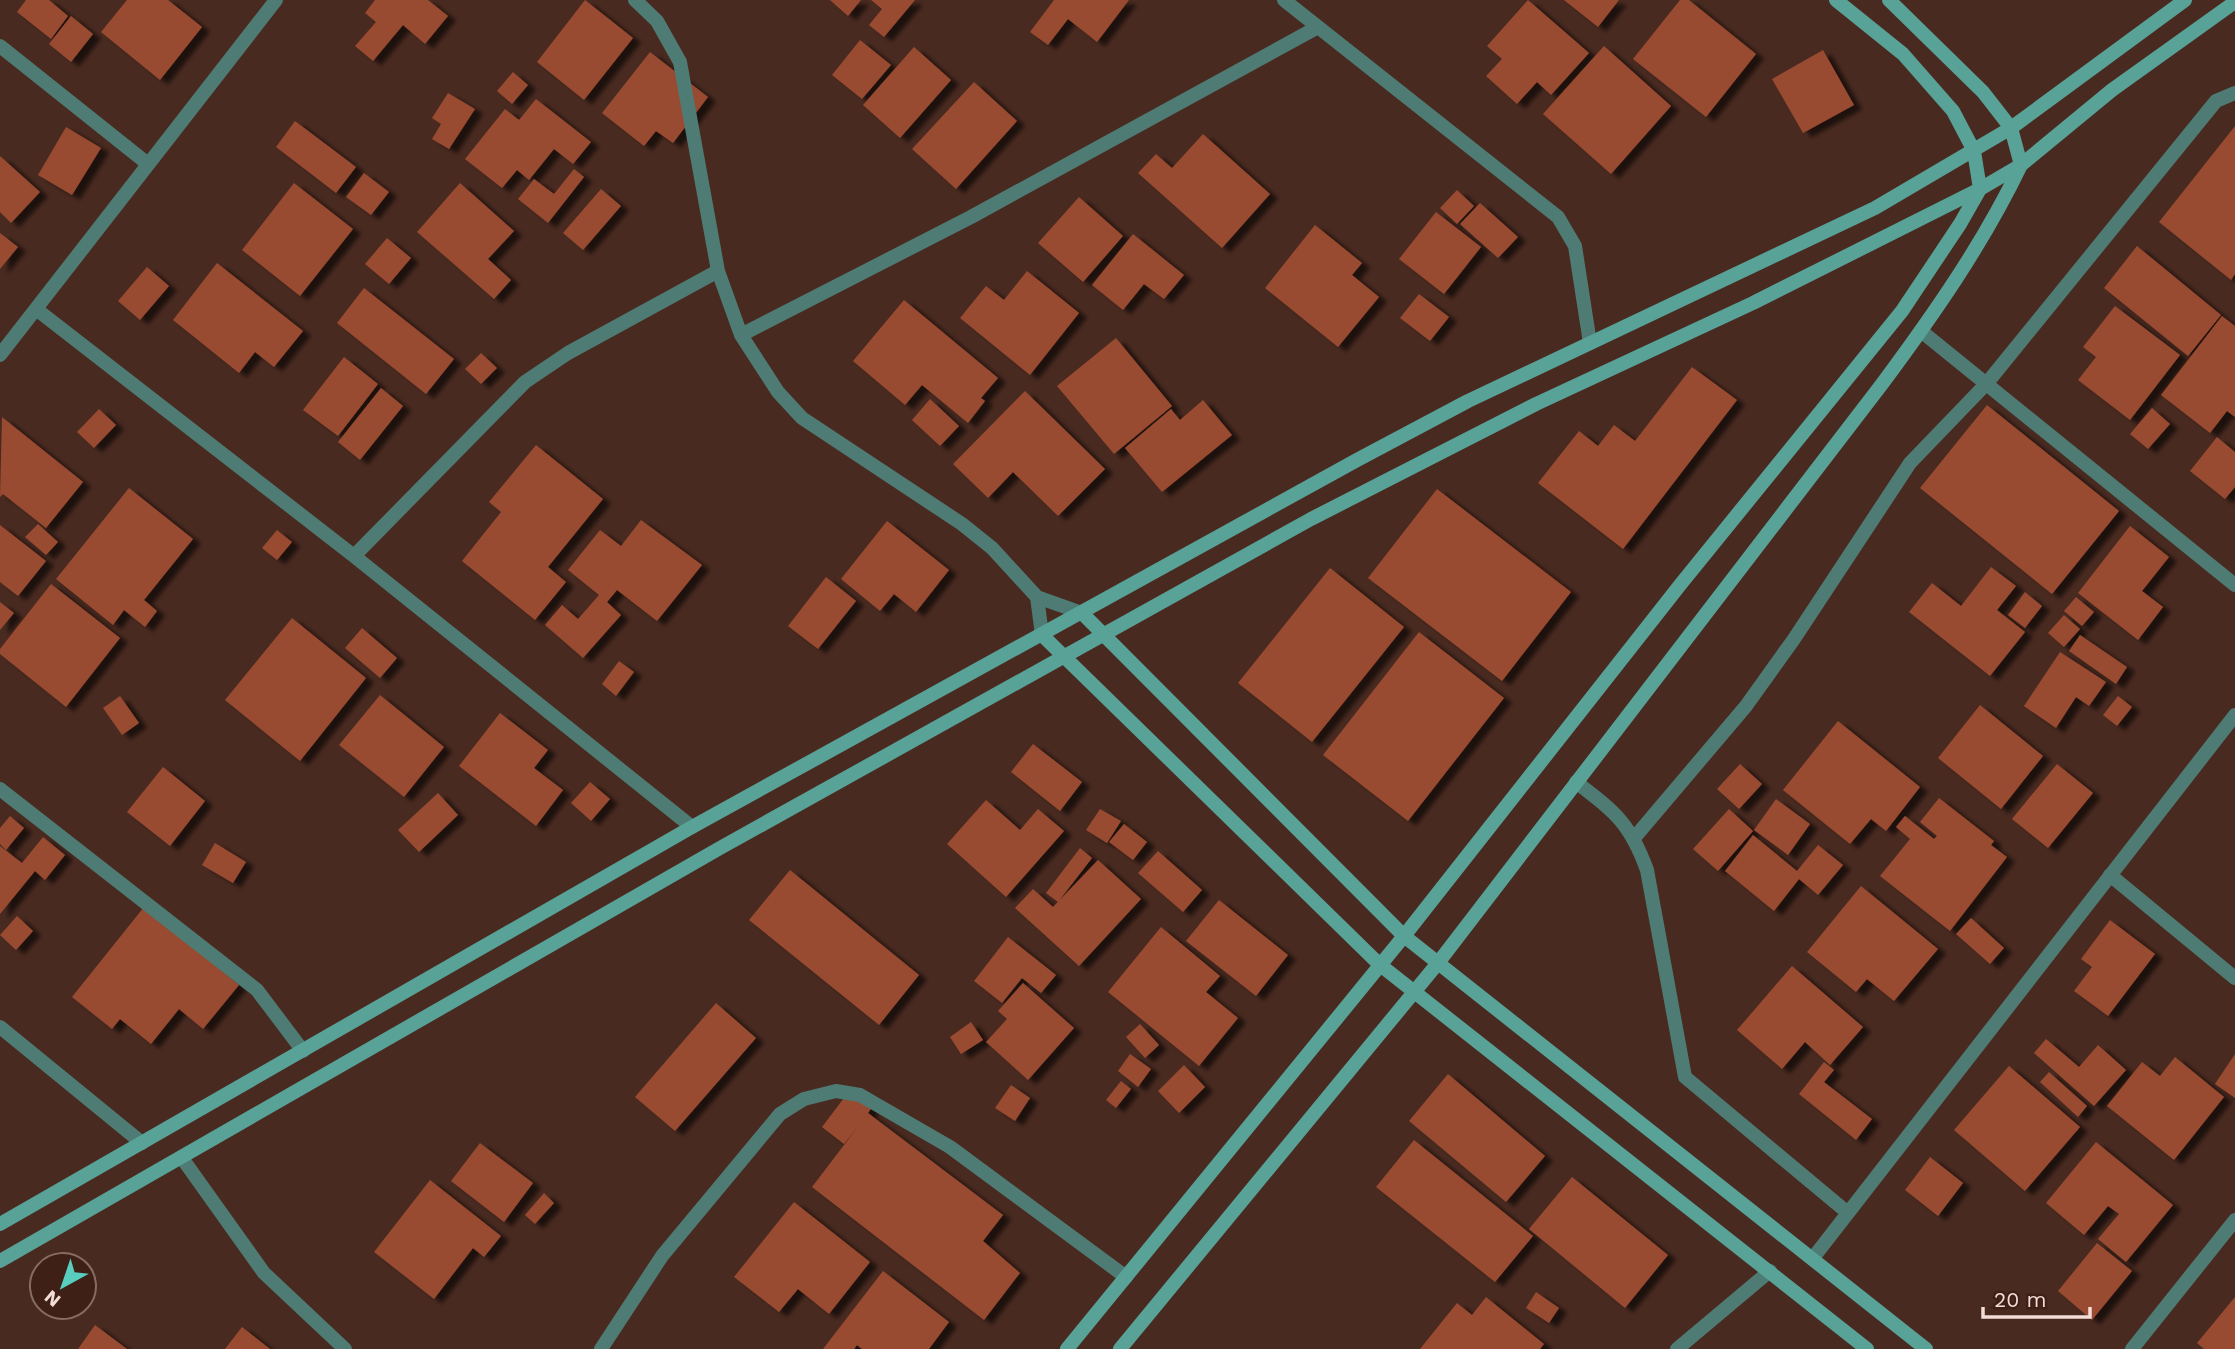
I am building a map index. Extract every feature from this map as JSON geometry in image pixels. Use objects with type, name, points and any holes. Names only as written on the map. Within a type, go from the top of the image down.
[{"type":"street","points":[[0,355],[276,0]]},
{"type":"street","points":[[635,0],[657,21],[680,62],[718,271],[741,335],[778,392],[802,418],[962,524],[992,548],[1037,597],[1082,612],[1404,936],[1926,1349]]},
{"type":"street","points":[[1284,0],[1558,217],[1575,247],[1590,343]]},
{"type":"street","points":[[1067,1349],[1404,936],[1639,636],[1902,311],[1937,262],[1980,189],[1975,151],[1953,111],[1903,54],[1836,0]]},
{"type":"street","points":[[1120,1349],[1438,962],[1922,331],[1975,253],[2021,165],[2011,128],[1983,92],[1889,0]]},
{"type":"street","points":[[0,1224],[692,827],[1357,460],[1468,401],[1822,234],[1975,151],[2011,128],[2185,0]]},
{"type":"street","points":[[0,1261],[720,848],[1066,658],[1311,519],[1536,404],[1754,303],[1980,189],[2021,165],[2121,83],[2235,2]]},
{"type":"street","points":[[741,335],[971,217],[1318,27]]},
{"type":"street","points":[[0,46],[149,164]]},
{"type":"street","points":[[1635,837],[1746,706],[1794,639],[1910,463],[1987,383],[2216,101],[2235,93]]},
{"type":"street","points":[[354,556],[526,382],[568,353],[718,271]]},
{"type":"street","points":[[36,309],[354,556],[692,827]]},
{"type":"street","points":[[1922,331],[2235,585]]},
{"type":"street","points":[[1037,597],[1042,635],[1379,964],[1867,1349]]},
{"type":"street","points":[[1813,1258],[2235,715]]},
{"type":"street","points":[[1576,782],[1609,808],[1635,837],[1647,870],[1685,1077],[1848,1213]]},
{"type":"street","points":[[0,789],[257,990],[303,1051]]},
{"type":"street","points":[[2110,875],[2235,978]]},
{"type":"street","points":[[0,1027],[142,1143]]},
{"type":"street","points":[[601,1349],[662,1256],[780,1114],[804,1099],[836,1091],[860,1096],[950,1147],[1126,1277]]},
{"type":"street","points":[[182,1158],[264,1273],[345,1349]]},
{"type":"street","points":[[2132,1349],[2235,1220]]},
{"type":"street","points":[[1677,1349],[1770,1271]]},
{"type":"building","points":[[26,0],[49,0],[68,16],[51,39],[17,12]]},
{"type":"building","points":[[127,0],[168,0],[202,27],[160,80],[101,32]]},
{"type":"building","points":[[375,0],[428,0],[448,16],[425,44],[403,25],[373,61],[355,46],[376,22],[365,13]]},
{"type":"building","points":[[585,0],[633,38],[584,100],[537,62]]},
{"type":"building","points":[[830,0],[861,0],[848,16]]},
{"type":"building","points":[[871,0],[915,0],[884,37],[869,25],[882,9]]},
{"type":"building","points":[[1054,0],[1129,0],[1097,42],[1068,19],[1048,45],[1030,32]]},
{"type":"building","points":[[1528,0],[1589,53],[1551,95],[1537,82],[1517,104],[1486,76],[1502,59],[1487,46]]},
{"type":"building","points":[[1564,0],[1619,0],[1598,27]]},
{"type":"building","points":[[1680,0],[1689,0],[1756,54],[1706,117],[1633,59]]},
{"type":"building","points":[[71,16],[93,34],[71,62],[49,44]]},
{"type":"building","points":[[860,40],[891,65],[862,99],[832,75]]},
{"type":"building","points":[[1604,46],[1671,106],[1611,174],[1543,114]]},
{"type":"building","points":[[914,47],[951,80],[900,138],[863,105]]},
{"type":"building","points":[[1823,50],[1854,105],[1803,133],[1772,79]]},
{"type":"building","points":[[650,52],[708,97],[673,143],[656,131],[644,146],[602,113]]},
{"type":"building","points":[[513,72],[528,85],[512,104],[497,91]]},
{"type":"building","points":[[974,82],[1017,121],[956,189],[912,149]]},
{"type":"building","points":[[448,93],[475,109],[449,149],[432,139],[441,124],[432,118]]},
{"type":"building","points":[[536,99],[591,142],[573,164],[554,149],[529,180],[517,170],[502,188],[465,159],[505,109],[519,120]]},
{"type":"building","points":[[295,121],[356,167],[336,193],[276,147]]},
{"type":"building","points":[[2235,126],[2235,274],[2231,280],[2159,222]]},
{"type":"building","points":[[66,127],[101,148],[72,195],[38,175]]},
{"type":"building","points":[[1203,134],[1270,194],[1222,248],[1138,173],[1156,154],[1172,168]]},
{"type":"building","points":[[0,156],[40,192],[11,223],[0,212]]},
{"type":"building","points":[[574,169],[584,177],[548,223],[518,199],[534,179],[554,194]]},
{"type":"building","points":[[364,173],[389,192],[371,215],[346,197]]},
{"type":"building","points":[[294,183],[353,229],[300,296],[242,250]]},
{"type":"building","points":[[460,183],[514,231],[488,259],[511,280],[494,299],[417,232]]},
{"type":"building","points":[[601,189],[621,206],[583,250],[563,233]]},
{"type":"building","points":[[1457,190],[1474,206],[1457,224],[1440,208]]},
{"type":"building","points":[[1079,197],[1123,236],[1083,282],[1038,243]]},
{"type":"building","points":[[1480,203],[1518,237],[1498,258],[1460,224]]},
{"type":"building","points":[[1436,212],[1481,247],[1444,294],[1399,259]]},
{"type":"building","points":[[1315,225],[1362,263],[1352,275],[1379,297],[1338,347],[1265,288]]},
{"type":"building","points":[[0,233],[18,247],[0,269]]},
{"type":"building","points":[[1133,234],[1184,275],[1164,299],[1144,284],[1123,310],[1092,285]]},
{"type":"building","points":[[387,238],[411,258],[389,284],[365,264]]},
{"type":"building","points":[[2137,246],[2221,315],[2188,356],[2104,288]]},
{"type":"building","points":[[217,263],[303,331],[274,367],[255,352],[239,373],[173,320]]},
{"type":"building","points":[[147,267],[169,286],[140,320],[118,301]]},
{"type":"building","points":[[1027,271],[1079,313],[1030,375],[960,318],[986,286],[1004,300]]},
{"type":"building","points":[[364,288],[454,359],[426,394],[337,323]]},
{"type":"building","points":[[1419,294],[1449,317],[1430,341],[1400,318]]},
{"type":"building","points":[[904,300],[998,378],[981,398],[985,401],[968,423],[922,385],[905,405],[853,361]]},
{"type":"building","points":[[2115,306],[2180,355],[2130,420],[2078,380],[2096,357],[2083,347]]},
{"type":"building","points":[[2222,316],[2235,326],[2235,417],[2227,411],[2210,433],[2161,395]]},
{"type":"building","points":[[1116,338],[1172,406],[1114,454],[1057,386]]},
{"type":"building","points":[[481,353],[497,368],[481,384],[465,369]]},
{"type":"building","points":[[344,357],[378,384],[338,436],[303,410]]},
{"type":"building","points":[[1692,367],[1737,400],[1623,549],[1538,483],[1579,431],[1598,446],[1614,425],[1635,441]]},
{"type":"building","points":[[381,388],[403,406],[360,460],[338,442]]},
{"type":"building","points":[[1025,391],[1105,469],[1058,516],[1013,472],[988,498],[953,464]]},
{"type":"building","points":[[930,399],[959,426],[940,446],[912,420]]},
{"type":"building","points":[[1203,400],[1232,435],[1162,492],[1125,448],[1171,409],[1180,420]]},
{"type":"building","points":[[1987,405],[2119,511],[2052,594],[1920,488]]},
{"type":"building","points":[[2152,408],[2170,424],[2148,449],[2130,434]]},
{"type":"building","points":[[99,409],[116,425],[94,448],[77,432]]},
{"type":"building","points":[[2,417],[83,482],[46,528],[3,494],[0,497]]},
{"type":"building","points":[[2217,437],[2235,452],[2235,487],[2225,499],[2190,471]]},
{"type":"building","points":[[536,445],[603,499],[548,567],[566,582],[535,620],[462,561],[501,512],[489,502]]},
{"type":"building","points":[[129,488],[193,539],[144,600],[157,611],[145,627],[124,610],[113,625],[56,579]]},
{"type":"building","points":[[1437,489],[1571,592],[1502,681],[1368,578]]},
{"type":"building","points":[[641,520],[702,565],[657,621],[617,590],[607,602],[621,615],[583,658],[545,625],[562,605],[578,619],[599,595],[568,570],[600,530],[621,546]]},
{"type":"building","points":[[887,521],[949,570],[916,612],[894,594],[880,611],[841,579]]},
{"type":"building","points":[[38,524],[58,542],[46,555],[25,537]]},
{"type":"building","points":[[0,525],[46,561],[18,596],[0,582]]},
{"type":"building","points":[[2130,526],[2169,557],[2142,591],[2163,607],[2138,640],[2078,593]]},
{"type":"building","points":[[277,530],[292,542],[277,560],[262,548]]},
{"type":"building","points":[[1991,567],[2016,586],[1997,610],[2025,632],[1990,676],[1909,612],[1932,583],[1961,606]]},
{"type":"building","points":[[1330,568],[1404,627],[1312,742],[1238,683]]},
{"type":"building","points":[[826,577],[856,601],[818,649],[788,626]]},
{"type":"building","points":[[51,584],[120,638],[66,707],[0,654],[0,649]]},
{"type":"building","points":[[2025,592],[2042,606],[2025,628],[2008,615]]},
{"type":"building","points":[[2076,597],[2094,612],[2082,626],[2064,611]]},
{"type":"building","points":[[0,602],[14,613],[0,630]]},
{"type":"building","points":[[2064,615],[2080,629],[2064,647],[2048,633]]},
{"type":"building","points":[[292,618],[366,678],[300,761],[225,700]]},
{"type":"building","points":[[362,628],[397,658],[380,678],[345,648]]},
{"type":"building","points":[[1419,632],[1504,698],[1408,821],[1323,755]]},
{"type":"building","points":[[2080,635],[2127,667],[2116,684],[2069,651]]},
{"type":"building","points":[[2060,652],[2106,682],[2089,706],[2076,697],[2056,728],[2024,706]]},
{"type":"building","points":[[619,661],[634,672],[616,696],[602,684]]},
{"type":"building","points":[[380,695],[444,747],[404,797],[339,745]]},
{"type":"building","points":[[120,696],[139,723],[122,735],[103,708]]},
{"type":"building","points":[[2118,696],[2132,707],[2117,726],[2103,715]]},
{"type":"building","points":[[1980,705],[2043,756],[2001,809],[1938,758]]},
{"type":"building","points":[[500,713],[548,750],[534,768],[563,790],[536,826],[459,766]]},
{"type":"building","points":[[1838,721],[1920,787],[1886,831],[1871,819],[1850,844],[1783,790]]},
{"type":"building","points":[[1033,744],[1082,782],[1060,811],[1011,772]]},
{"type":"building","points":[[1740,764],[1762,784],[1739,809],[1717,789]]},
{"type":"building","points":[[2057,764],[2093,793],[2048,848],[2012,819]]},
{"type":"building","points":[[163,767],[205,801],[170,846],[127,812]]},
{"type":"building","points":[[590,782],[610,799],[591,821],[571,803]]},
{"type":"building","points":[[438,793],[458,815],[419,852],[398,830]]},
{"type":"building","points":[[1939,798],[1994,841],[1991,845],[2007,857],[1950,931],[1880,876],[1910,839],[1896,827],[1905,816],[1934,839],[1937,836],[1920,822]]},
{"type":"building","points":[[1776,799],[1810,824],[1788,855],[1754,830]]},
{"type":"building","points":[[986,800],[1020,830],[1038,809],[1064,831],[1006,897],[947,844]]},
{"type":"building","points":[[1100,809],[1121,821],[1107,843],[1086,830]]},
{"type":"building","points":[[1729,809],[1753,831],[1718,871],[1693,849]]},
{"type":"building","points":[[10,816],[24,828],[6,850],[0,844],[0,828]]},
{"type":"building","points":[[1124,824],[1147,842],[1133,860],[1109,842]]},
{"type":"building","points":[[1753,835],[1797,871],[1818,845],[1843,865],[1818,895],[1799,879],[1774,911],[1725,871]]},
{"type":"building","points":[[43,837],[65,855],[45,880],[35,871],[0,914],[0,846],[22,863]]},
{"type":"building","points":[[215,843],[246,862],[233,883],[202,865]]},
{"type":"building","points":[[1080,848],[1092,858],[1058,902],[1046,893]]},
{"type":"building","points":[[1158,851],[1202,890],[1183,912],[1138,873]]},
{"type":"building","points":[[1098,860],[1141,899],[1079,966],[1015,908],[1033,889],[1053,907]]},
{"type":"building","points":[[790,870],[919,975],[879,1025],[749,920]]},
{"type":"building","points":[[1861,886],[1938,949],[1894,1001],[1867,979],[1856,992],[1807,952]]},
{"type":"building","points":[[1219,900],[1288,955],[1256,996],[1186,941]]},
{"type":"building","points":[[144,907],[239,985],[203,1029],[179,1009],[151,1044],[120,1019],[112,1029],[72,997]]},
{"type":"building","points":[[17,916],[33,931],[16,950],[0,935]]},
{"type":"building","points":[[1971,918],[2004,948],[1990,964],[1956,934]]},
{"type":"building","points":[[2110,920],[2155,954],[2108,1016],[2074,991],[2092,967],[2081,959]]},
{"type":"building","points":[[1161,927],[1220,976],[1206,992],[1238,1018],[1199,1066],[1108,992]]},
{"type":"building","points":[[1008,937],[1056,975],[1041,993],[1022,978],[1002,1003],[974,981]]},
{"type":"building","points":[[1792,966],[1863,1027],[1830,1065],[1805,1042],[1782,1069],[1737,1030]]},
{"type":"building","points":[[1023,983],[1074,1028],[1028,1080],[986,1042],[1007,1019],[998,1011]]},
{"type":"building","points":[[716,1003],[756,1038],[675,1131],[635,1097]]},
{"type":"building","points":[[971,1022],[983,1040],[961,1054],[950,1037]]},
{"type":"building","points":[[1140,1024],[1159,1045],[1145,1058],[1126,1037]]},
{"type":"building","points":[[2046,1039],[2079,1067],[2098,1045],[2126,1070],[2094,1106],[2034,1053]]},
{"type":"building","points":[[1130,1054],[1151,1069],[1138,1087],[1118,1071]]},
{"type":"building","points":[[2235,1054],[2235,1098],[2215,1084]]},
{"type":"building","points":[[2175,1057],[2224,1097],[2174,1160],[2107,1106],[2142,1062],[2160,1076]]},
{"type":"building","points":[[1824,1062],[1834,1070],[1824,1082],[1872,1119],[1856,1140],[1799,1094]]},
{"type":"building","points":[[1184,1065],[1205,1087],[1179,1113],[1158,1091]]},
{"type":"building","points":[[2009,1066],[2080,1127],[2025,1191],[1954,1130]]},
{"type":"building","points":[[2049,1072],[2087,1106],[2078,1117],[2040,1082]]},
{"type":"building","points":[[1448,1074],[1545,1156],[1506,1202],[1409,1121]]},
{"type":"building","points":[[1121,1081],[1131,1089],[1116,1108],[1106,1100]]},
{"type":"building","points":[[1011,1085],[1030,1098],[1015,1121],[995,1108]]},
{"type":"building","points":[[850,1090],[872,1107],[868,1113],[1003,1215],[983,1241],[1020,1273],[984,1320],[812,1187],[857,1128],[844,1144],[822,1127]]},
{"type":"building","points":[[1414,1140],[1533,1236],[1495,1282],[1376,1187]]},
{"type":"building","points":[[2096,1142],[2173,1205],[2126,1262],[2098,1239],[2119,1214],[2108,1206],[2084,1235],[2046,1203]]},
{"type":"building","points":[[480,1143],[533,1183],[504,1222],[451,1181]]},
{"type":"building","points":[[1930,1157],[1963,1183],[1938,1216],[1905,1190]]},
{"type":"building","points":[[1572,1177],[1668,1255],[1625,1308],[1529,1229]]},
{"type":"building","points":[[430,1180],[501,1236],[484,1257],[473,1248],[434,1299],[374,1252]]},
{"type":"building","points":[[544,1193],[554,1203],[535,1224],[525,1215]]},
{"type":"building","points":[[794,1202],[870,1262],[829,1314],[798,1289],[779,1312],[734,1277]]},
{"type":"building","points":[[2097,1243],[2132,1271],[2092,1320],[2058,1291]]},
{"type":"building","points":[[883,1271],[949,1322],[929,1349],[862,1349],[857,1345],[854,1349],[823,1349]]},
{"type":"building","points":[[1536,1292],[1559,1308],[1549,1323],[1526,1308]]},
{"type":"building","points":[[1486,1297],[1544,1344],[1540,1349],[1420,1349],[1457,1303],[1472,1315]]},
{"type":"building","points":[[2235,1297],[2235,1349],[2204,1349],[2197,1343]]},
{"type":"building","points":[[95,1325],[127,1349],[78,1349]]},
{"type":"building","points":[[242,1327],[270,1349],[225,1349]]}]
